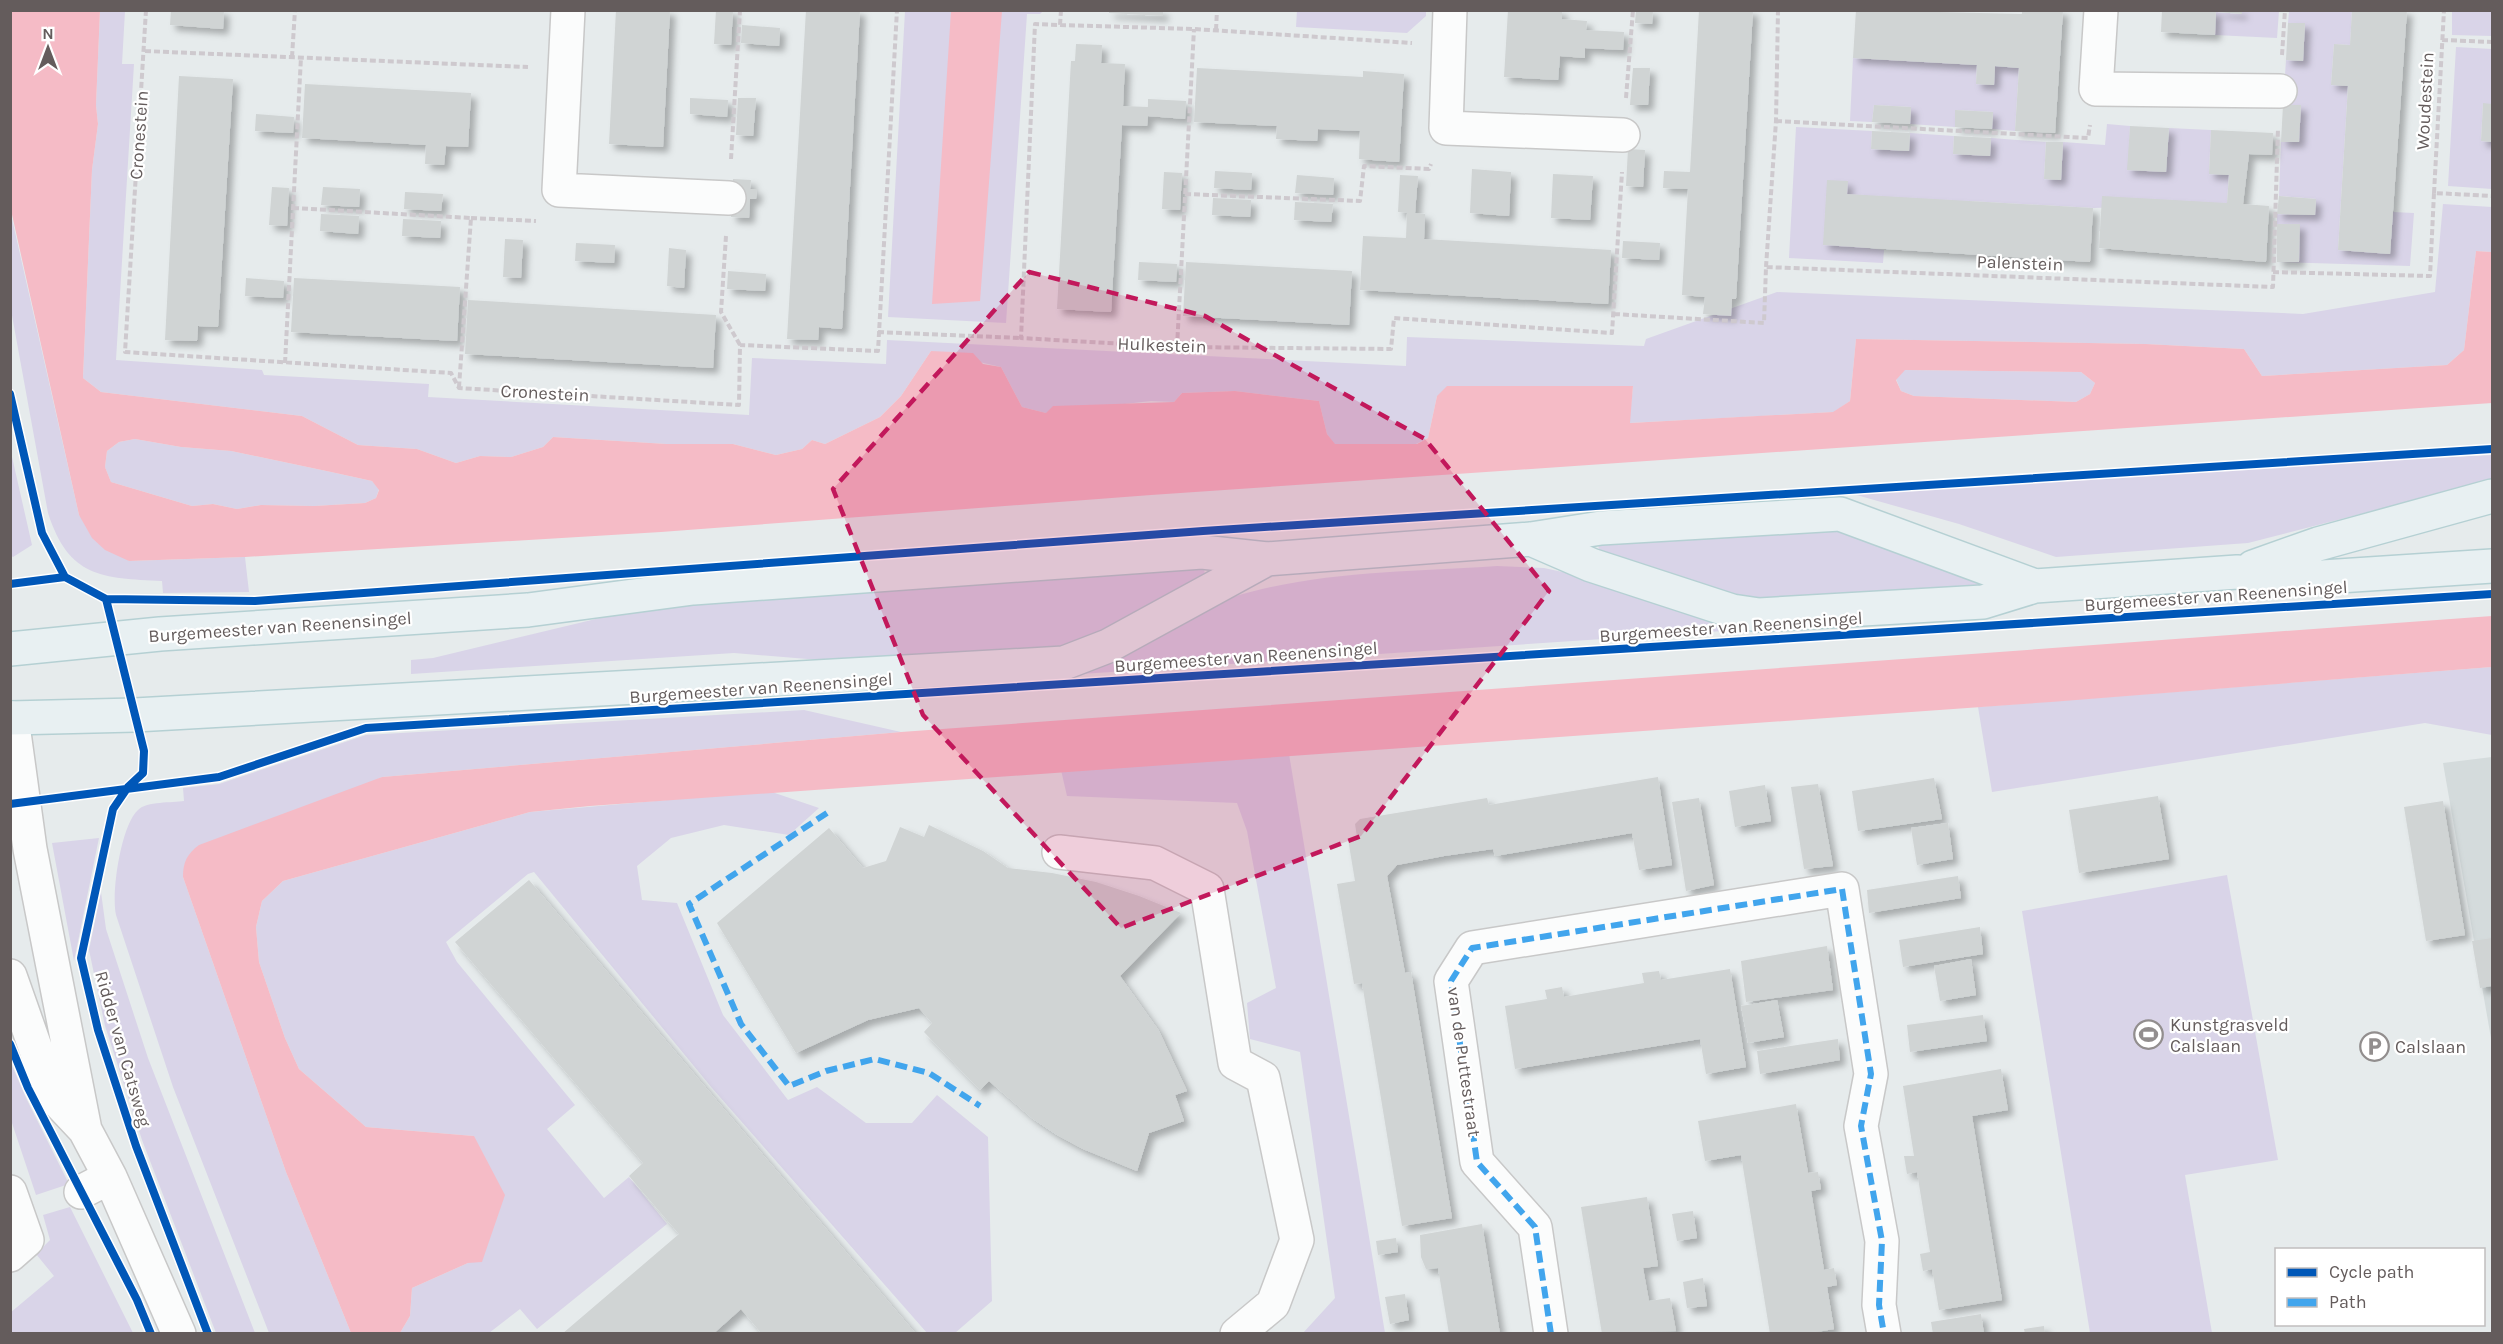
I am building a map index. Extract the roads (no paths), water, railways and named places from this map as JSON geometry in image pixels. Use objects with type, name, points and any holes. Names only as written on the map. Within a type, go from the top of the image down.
[{"type":"main road","name":"Burgemeester van Reenensingel","points":[[2237,572],[2318,544],[2493,496]]},
{"type":"main road","name":"Burgemeester van Reenensingel","points":[[10,649],[160,634],[528,610],[716,586],[1202,552],[1267,559],[1531,539],[1601,528],[1840,514],[2035,586]]},
{"type":"main road","name":"Burgemeester van Reenensingel","points":[[1531,539],[1591,565],[1732,611],[1759,615],[1983,602],[2035,586],[2237,572],[2323,577],[2493,566]]},
{"type":"main road","name":"Burgemeester van Reenensingel","points":[[11,714],[147,714],[1064,663],[1108,646],[1267,559]]},
{"type":"street","points":[[568,10],[559,190],[729,198]]},
{"type":"street","points":[[1450,10],[1446,128],[1623,135]]},
{"type":"street","points":[[2101,10],[2096,89],[2280,91]]},
{"type":"street","points":[[11,714],[32,859],[85,1130]]},
{"type":"street","points":[[1059,852],[1155,863],[1207,889],[1235,1063],[1263,1078],[1297,1240],[1273,1304],[1237,1334]]},
{"type":"street","name":"van de Puttestraat","points":[[1551,1334],[1535,1227],[1477,1162],[1451,981],[1472,948],[1842,889],[1871,1074],[1861,1126],[1882,1241],[1879,1305],[1884,1334]]},
{"type":"street","points":[[10,976],[52,1095],[85,1130],[110,1177],[178,1334]]},
{"type":"street","points":[[81,1192],[110,1177]]},
{"type":"street","points":[[10,1192],[27,1240],[10,1255]]},
{"type":"place","name":"Kunstgrasveld Calslaan","points":[[2149,1035]]},
{"type":"place","name":"Calslaan","points":[[2374,1047]]}]
